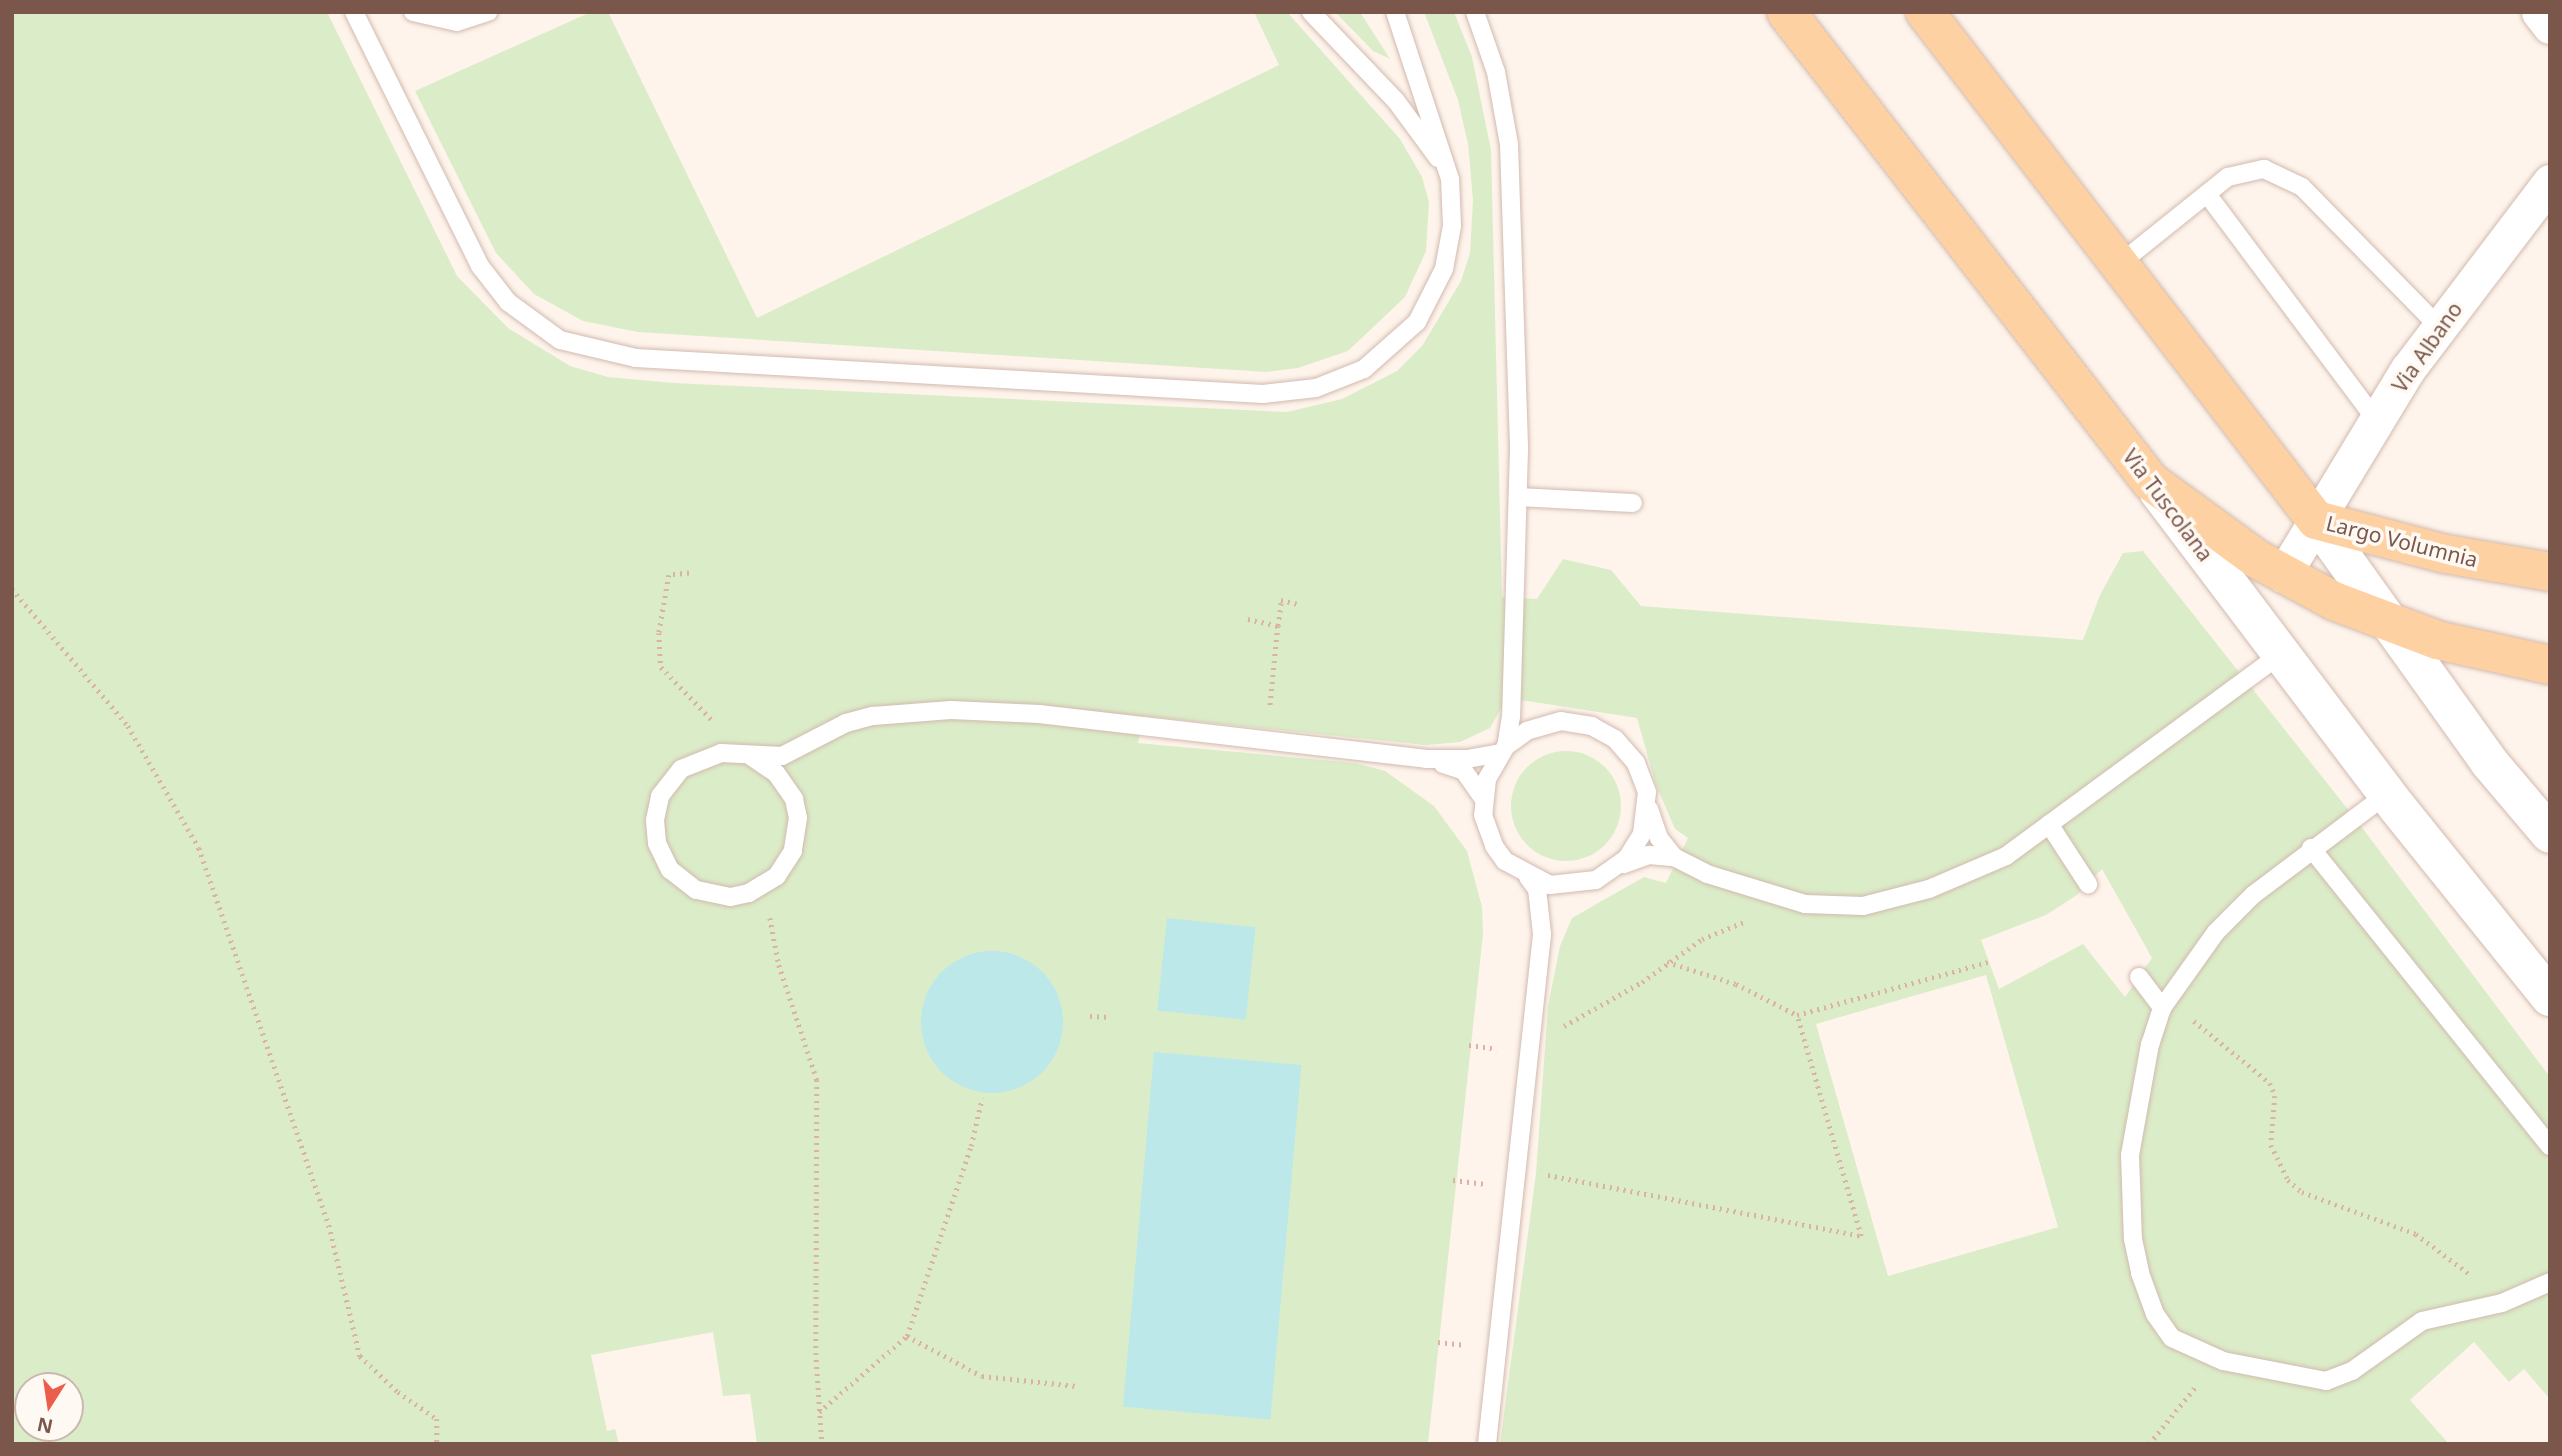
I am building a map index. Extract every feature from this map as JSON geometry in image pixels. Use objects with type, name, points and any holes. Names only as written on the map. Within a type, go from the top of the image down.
[{"type":"main road","name":"Via Tuscolana","points":[[1786,12],[2150,481],[2387,794],[2550,997]]},
{"type":"main road","points":[[1925,12],[2316,520],[2388,625],[2500,775],[2550,834]]},
{"type":"main road","points":[[2150,481],[2283,575],[2388,625],[2550,665]]},
{"type":"main road","name":"Largo Volumnia","points":[[2316,520],[2446,554],[2550,572]]},
{"type":"street","points":[[2539,12],[2550,26]]},
{"type":"street","name":"Via Albano","points":[[2316,520],[2376,421],[2439,327],[2550,182]]},
{"type":"street","name":"Largo Volumnia","points":[[2283,575],[2316,520]]},
{"type":"lane","points":[[354,12],[495,288],[526,318],[560,340],[636,358],[1293,394],[1364,369],[1417,322],[1437,287],[1450,248],[1450,179],[1395,12]]},
{"type":"lane","points":[[413,12],[457,22],[488,12]]},
{"type":"lane","points":[[1311,12],[1411,120],[1450,179]]},
{"type":"lane","points":[[1475,12],[1499,84],[1509,144],[1518,497],[1512,694],[1503,749],[1483,798]]},
{"type":"lane","points":[[2118,265],[2228,177],[2253,169],[2291,178],[2439,327]]},
{"type":"lane","points":[[2207,194],[2376,421]]},
{"type":"lane","points":[[1518,497],[1633,503]]},
{"type":"lane","points":[[1528,877],[1569,886],[1596,880],[1617,867],[1649,855],[1674,857],[1753,891],[1805,904],[1863,906],[1929,888],[2006,856],[2281,654]]},
{"type":"lane","points":[[1512,694],[1519,712],[1543,725]]},
{"type":"lane","points":[[814,738],[792,772],[798,836],[793,851],[764,886],[730,897],[696,890],[670,870],[657,843],[655,820],[668,783],[693,762],[721,753],[752,757],[782,756],[814,738],[873,716],[951,710],[1039,714],[1267,737],[1426,759],[1466,759],[1503,749],[1543,725],[1579,723],[1615,739],[1636,763],[1659,838],[1674,857]]},
{"type":"lane","points":[[752,757],[776,773],[794,799]]},
{"type":"lane","points":[[1426,759],[1464,772],[1483,798],[1494,846],[1505,861],[1528,877],[1537,889],[1542,934]]},
{"type":"lane","points":[[2387,794],[2311,848],[2216,932],[2165,1004],[2147,1055],[2130,1155],[2133,1239],[2155,1314],[2172,1338],[2223,1361],[2326,1381],[2352,1371],[2422,1321],[2502,1303],[2550,1282]]},
{"type":"lane","points":[[1617,867],[1642,834],[1647,803]]},
{"type":"lane","points":[[2049,824],[2088,884]]},
{"type":"lane","points":[[2311,848],[2550,1146]]},
{"type":"lane","points":[[1487,1444],[1542,934],[1553,903],[1569,886]]},
{"type":"lane","points":[[2139,977],[2165,1004]]},
{"type":"path","points":[[689,573],[669,575],[659,633],[661,667],[713,719],[721,753]]},
{"type":"path","points":[[12,589],[128,726],[199,848],[329,1225],[360,1356],[398,1392],[437,1419],[437,1444]]},
{"type":"path","points":[[1267,737],[1281,600],[1298,604]]},
{"type":"path","points":[[1248,619],[1278,626]]},
{"type":"path","points":[[764,886],[779,965],[817,1080],[814,1239],[822,1444]]},
{"type":"path","points":[[1529,1036],[1592,1012],[1702,939],[1805,904]]},
{"type":"path","points":[[1667,962],[1736,984],[1797,1016],[1988,962]]},
{"type":"path","points":[[2165,1004],[2270,1083],[2274,1096],[2271,1146],[2288,1180],[2302,1192],[2416,1234],[2502,1303]]},
{"type":"path","points":[[1090,1016],[1110,1017]]},
{"type":"path","points":[[1517,1170],[1861,1236],[1797,1016]]},
{"type":"path","points":[[819,1412],[906,1336],[971,1146],[982,1098]]},
{"type":"path","points":[[906,1336],[982,1376],[1076,1386]]},
{"type":"path","points":[[2149,1444],[2197,1384],[2223,1361]]},
{"type":"green space","points":[[12,12],[327,12],[457,276],[508,328],[570,366],[608,377],[674,383],[1287,412],[1342,399],[1397,371],[1422,346],[1461,281],[1470,253],[1473,200],[1468,144],[1458,100],[1424,12],[1454,12],[1472,57],[1491,150],[1502,597],[1537,599],[1563,559],[1611,570],[1641,606],[2083,640],[2100,595],[2123,553],[2143,551],[2354,817],[2550,1077],[2550,1399],[2524,1369],[2509,1382],[2474,1342],[2410,1400],[2449,1444],[1500,1444],[1536,1173],[1548,1006],[1560,946],[1572,918],[1644,877],[1666,883],[1688,838],[1675,829],[1656,785],[1637,718],[1507,698],[1490,728],[1460,742],[1426,745],[1143,716],[1138,743],[1355,763],[1385,771],[1434,806],[1467,851],[1482,907],[1483,934],[1428,1444],[757,1444],[750,1394],[723,1396],[713,1332],[591,1355],[607,1431],[615,1429],[619,1444],[12,1444]],"holes":[[[2102,869],[2152,958],[2125,997],[2083,944],[1999,989],[1981,940],[2046,915],[2077,895]],[[1986,975],[2058,1227],[1888,1276],[1816,1024]]]},
{"type":"green space","points":[[591,12],[608,12],[757,318],[1279,65],[1254,12],[1287,12],[1400,139],[1422,177],[1429,202],[1426,251],[1405,297],[1348,351],[1298,368],[1267,372],[638,332],[583,321],[534,294],[496,253],[415,91]]},
{"type":"green space","points":[[1335,12],[1360,12],[1390,59],[1373,51]]},
{"type":"green space","points":[[1566,751],[1587,755],[1605,767],[1617,785],[1621,806],[1617,827],[1605,845],[1587,857],[1566,861],[1545,857],[1527,845],[1515,827],[1511,806],[1515,785],[1527,767],[1545,755]]},
{"type":"water","points":[[1167,918],[1256,927],[1246,1020],[1157,1010]]},
{"type":"water","points":[[992,951],[1019,957],[1042,972],[1057,995],[1063,1022],[1057,1049],[1042,1072],[1019,1087],[992,1093],[965,1087],[942,1072],[927,1049],[921,1022],[927,995],[942,972],[965,957]]},
{"type":"water","points":[[1154,1052],[1301,1065],[1270,1420],[1123,1407]]}]
